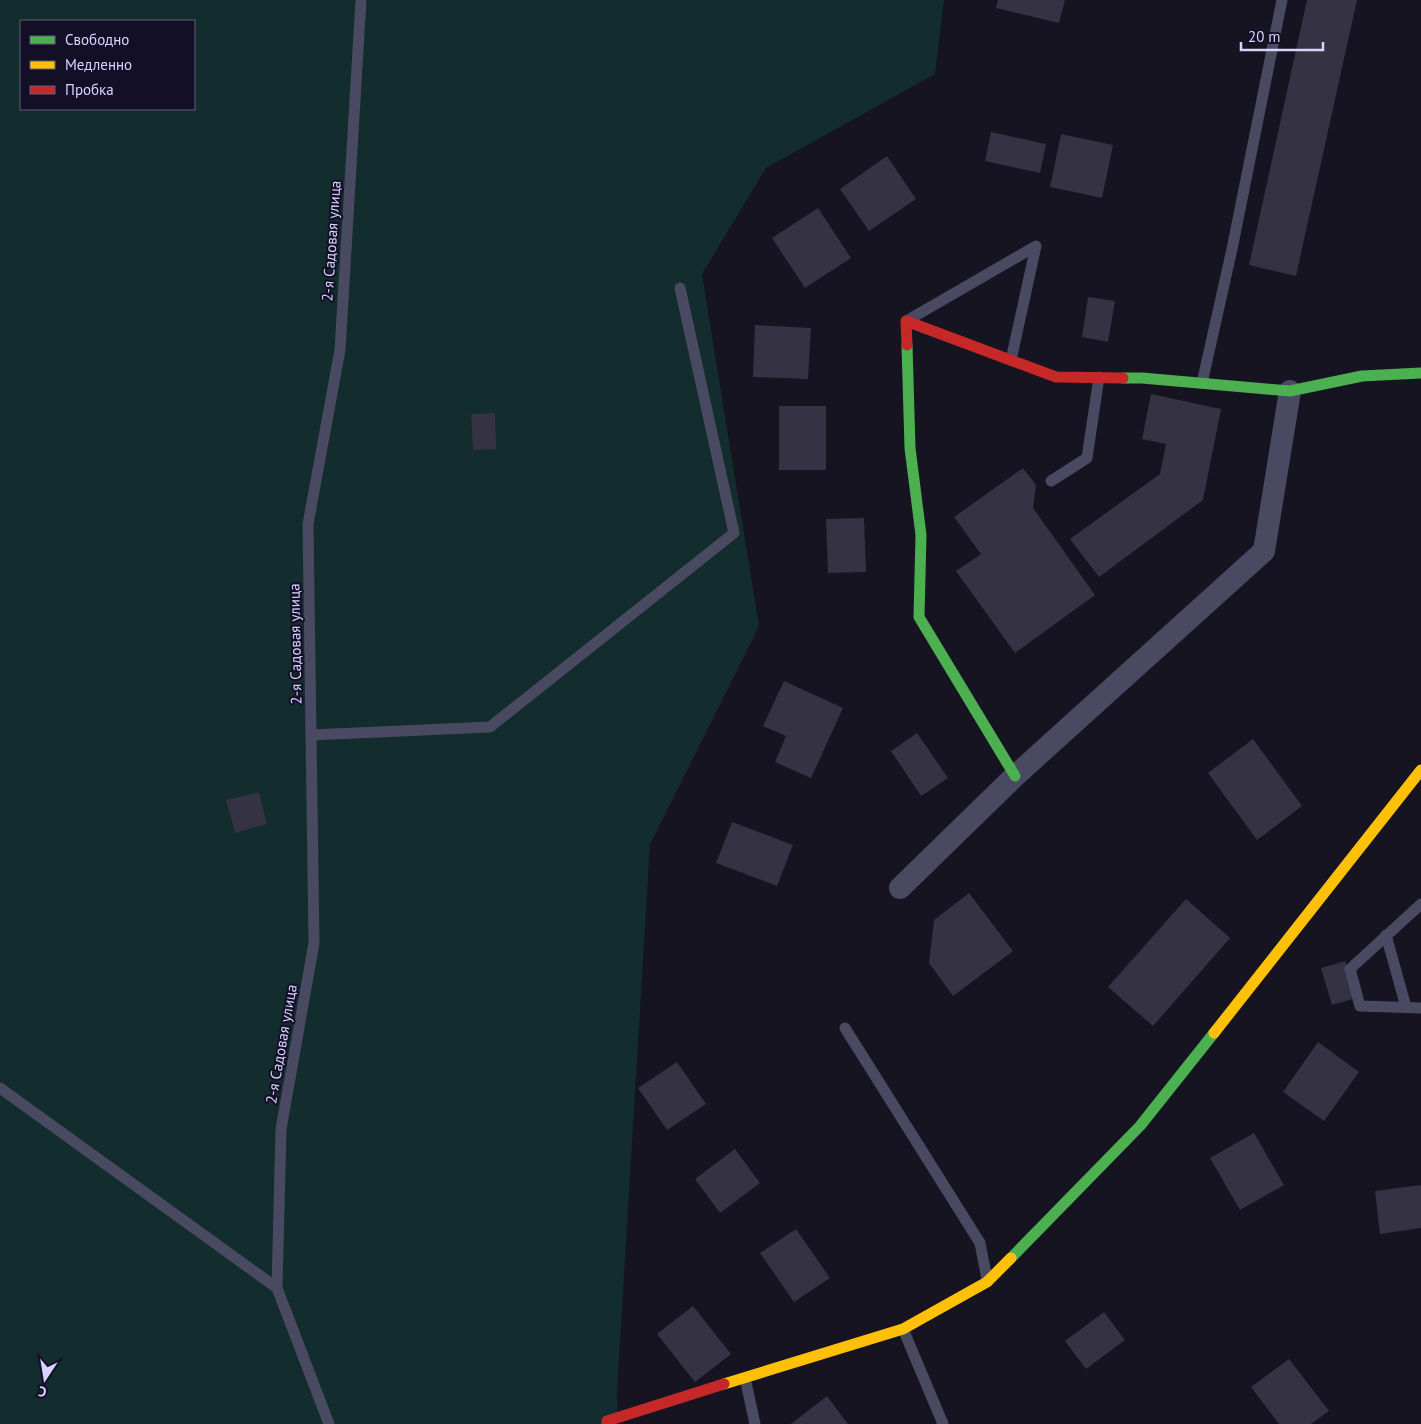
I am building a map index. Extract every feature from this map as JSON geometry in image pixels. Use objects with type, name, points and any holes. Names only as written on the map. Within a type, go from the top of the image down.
[{"type":"street","points":[[1015,776],[919,617],[921,535],[910,448],[906,321],[1056,377],[1142,378],[1290,391],[1362,376],[1421,373]]},
{"type":"street","points":[[900,888],[1015,776],[1264,551],[1290,391]]},
{"type":"street","points":[[607,1424],[607,1420],[903,1329],[987,1282],[1140,1126],[1421,770]]},
{"type":"lane","name":"2-я Садовая улица","points":[[276,1288],[281,1129],[314,942],[308,524],[340,350],[361,0]]},
{"type":"lane","points":[[1202,383],[1232,249],[1282,0]]},
{"type":"lane","points":[[906,321],[1036,246],[1011,360]]},
{"type":"lane","points":[[311,735],[490,727],[734,533],[680,288]]},
{"type":"lane","points":[[1051,481],[1087,458],[1099,377]]},
{"type":"lane","points":[[1421,904],[1350,969],[1360,1006],[1421,1008]]},
{"type":"lane","points":[[1386,935],[1406,1007]]},
{"type":"lane","points":[[845,1028],[980,1243],[987,1282]]},
{"type":"lane","points":[[0,1088],[276,1288],[328,1424]]},
{"type":"lane","points":[[903,1329],[943,1424]]},
{"type":"lane","points":[[745,1378],[755,1424]]},
{"type":"green space","points":[[0,0],[944,0],[935,74],[766,168],[702,274],[759,626],[650,844],[617,1392],[618,1424],[0,1424]]},
{"type":"building","points":[[998,0],[1065,0],[1059,23],[996,8]]},
{"type":"building","points":[[1307,0],[1357,0],[1296,276],[1249,265]]},
{"type":"building","points":[[991,132],[1046,144],[1040,173],[985,161]]},
{"type":"building","points":[[1061,134],[1113,145],[1102,198],[1050,187]]},
{"type":"building","points":[[887,156],[916,199],[869,231],[840,189]]},
{"type":"building","points":[[818,208],[851,258],[805,288],[772,238]]},
{"type":"building","points":[[1088,297],[1115,301],[1108,342],[1082,337]]},
{"type":"building","points":[[755,325],[811,328],[808,379],[753,377]]},
{"type":"building","points":[[1151,394],[1221,409],[1203,500],[1099,577],[1070,539],[1160,474],[1166,444],[1142,439]]},
{"type":"building","points":[[779,406],[826,406],[826,470],[779,470]]},
{"type":"building","points":[[495,413],[496,449],[473,450],[471,414]]},
{"type":"building","points":[[1023,468],[1036,485],[1033,508],[1095,595],[1015,653],[956,571],[981,554],[954,517]]},
{"type":"building","points":[[864,518],[866,572],[828,573],[826,519]]},
{"type":"building","points":[[784,681],[843,708],[811,778],[775,762],[786,736],[763,726]]},
{"type":"building","points":[[917,733],[948,778],[921,796],[891,751]]},
{"type":"building","points":[[1253,739],[1302,806],[1257,840],[1208,773]]},
{"type":"building","points":[[259,792],[267,824],[235,833],[226,800]]},
{"type":"building","points":[[732,822],[793,845],[777,886],[716,863]]},
{"type":"building","points":[[969,893],[1013,951],[953,996],[929,963],[934,920]]},
{"type":"building","points":[[1186,899],[1230,938],[1153,1026],[1108,987]]},
{"type":"building","points":[[1345,961],[1356,998],[1332,1005],[1321,968]]},
{"type":"building","points":[[1318,1042],[1359,1072],[1324,1121],[1283,1092]]},
{"type":"building","points":[[677,1062],[706,1104],[667,1130],[638,1088]]},
{"type":"building","points":[[1254,1133],[1284,1185],[1240,1210],[1210,1158]]},
{"type":"building","points":[[735,1149],[760,1183],[720,1213],[695,1179]]},
{"type":"building","points":[[1421,1185],[1421,1228],[1380,1234],[1375,1191]]},
{"type":"building","points":[[796,1229],[830,1278],[794,1302],[760,1253]]},
{"type":"building","points":[[693,1306],[731,1354],[695,1382],[657,1334]]},
{"type":"building","points":[[1104,1312],[1125,1340],[1086,1369],[1065,1341]]},
{"type":"building","points":[[1289,1359],[1329,1411],[1311,1424],[1279,1424],[1251,1387]]},
{"type":"building","points":[[827,1396],[848,1424],[791,1424]]},
{"type":"traffic: fast","points":[[907,345],[910,448],[921,535],[919,617],[1015,776]]},
{"type":"traffic: fast","points":[[1123,378],[1290,391],[1362,376],[1421,373]]},
{"type":"traffic: fast","points":[[1011,1258],[1140,1126],[1214,1033]]},
{"type":"traffic: slow","points":[[1214,1033],[1421,770]]},
{"type":"traffic: slow","points":[[724,1384],[903,1329],[987,1282],[1011,1258]]},
{"type":"traffic: jam","points":[[907,345],[906,321],[1056,377],[1123,378]]},
{"type":"traffic: jam","points":[[607,1424],[607,1421],[724,1384]]}]
